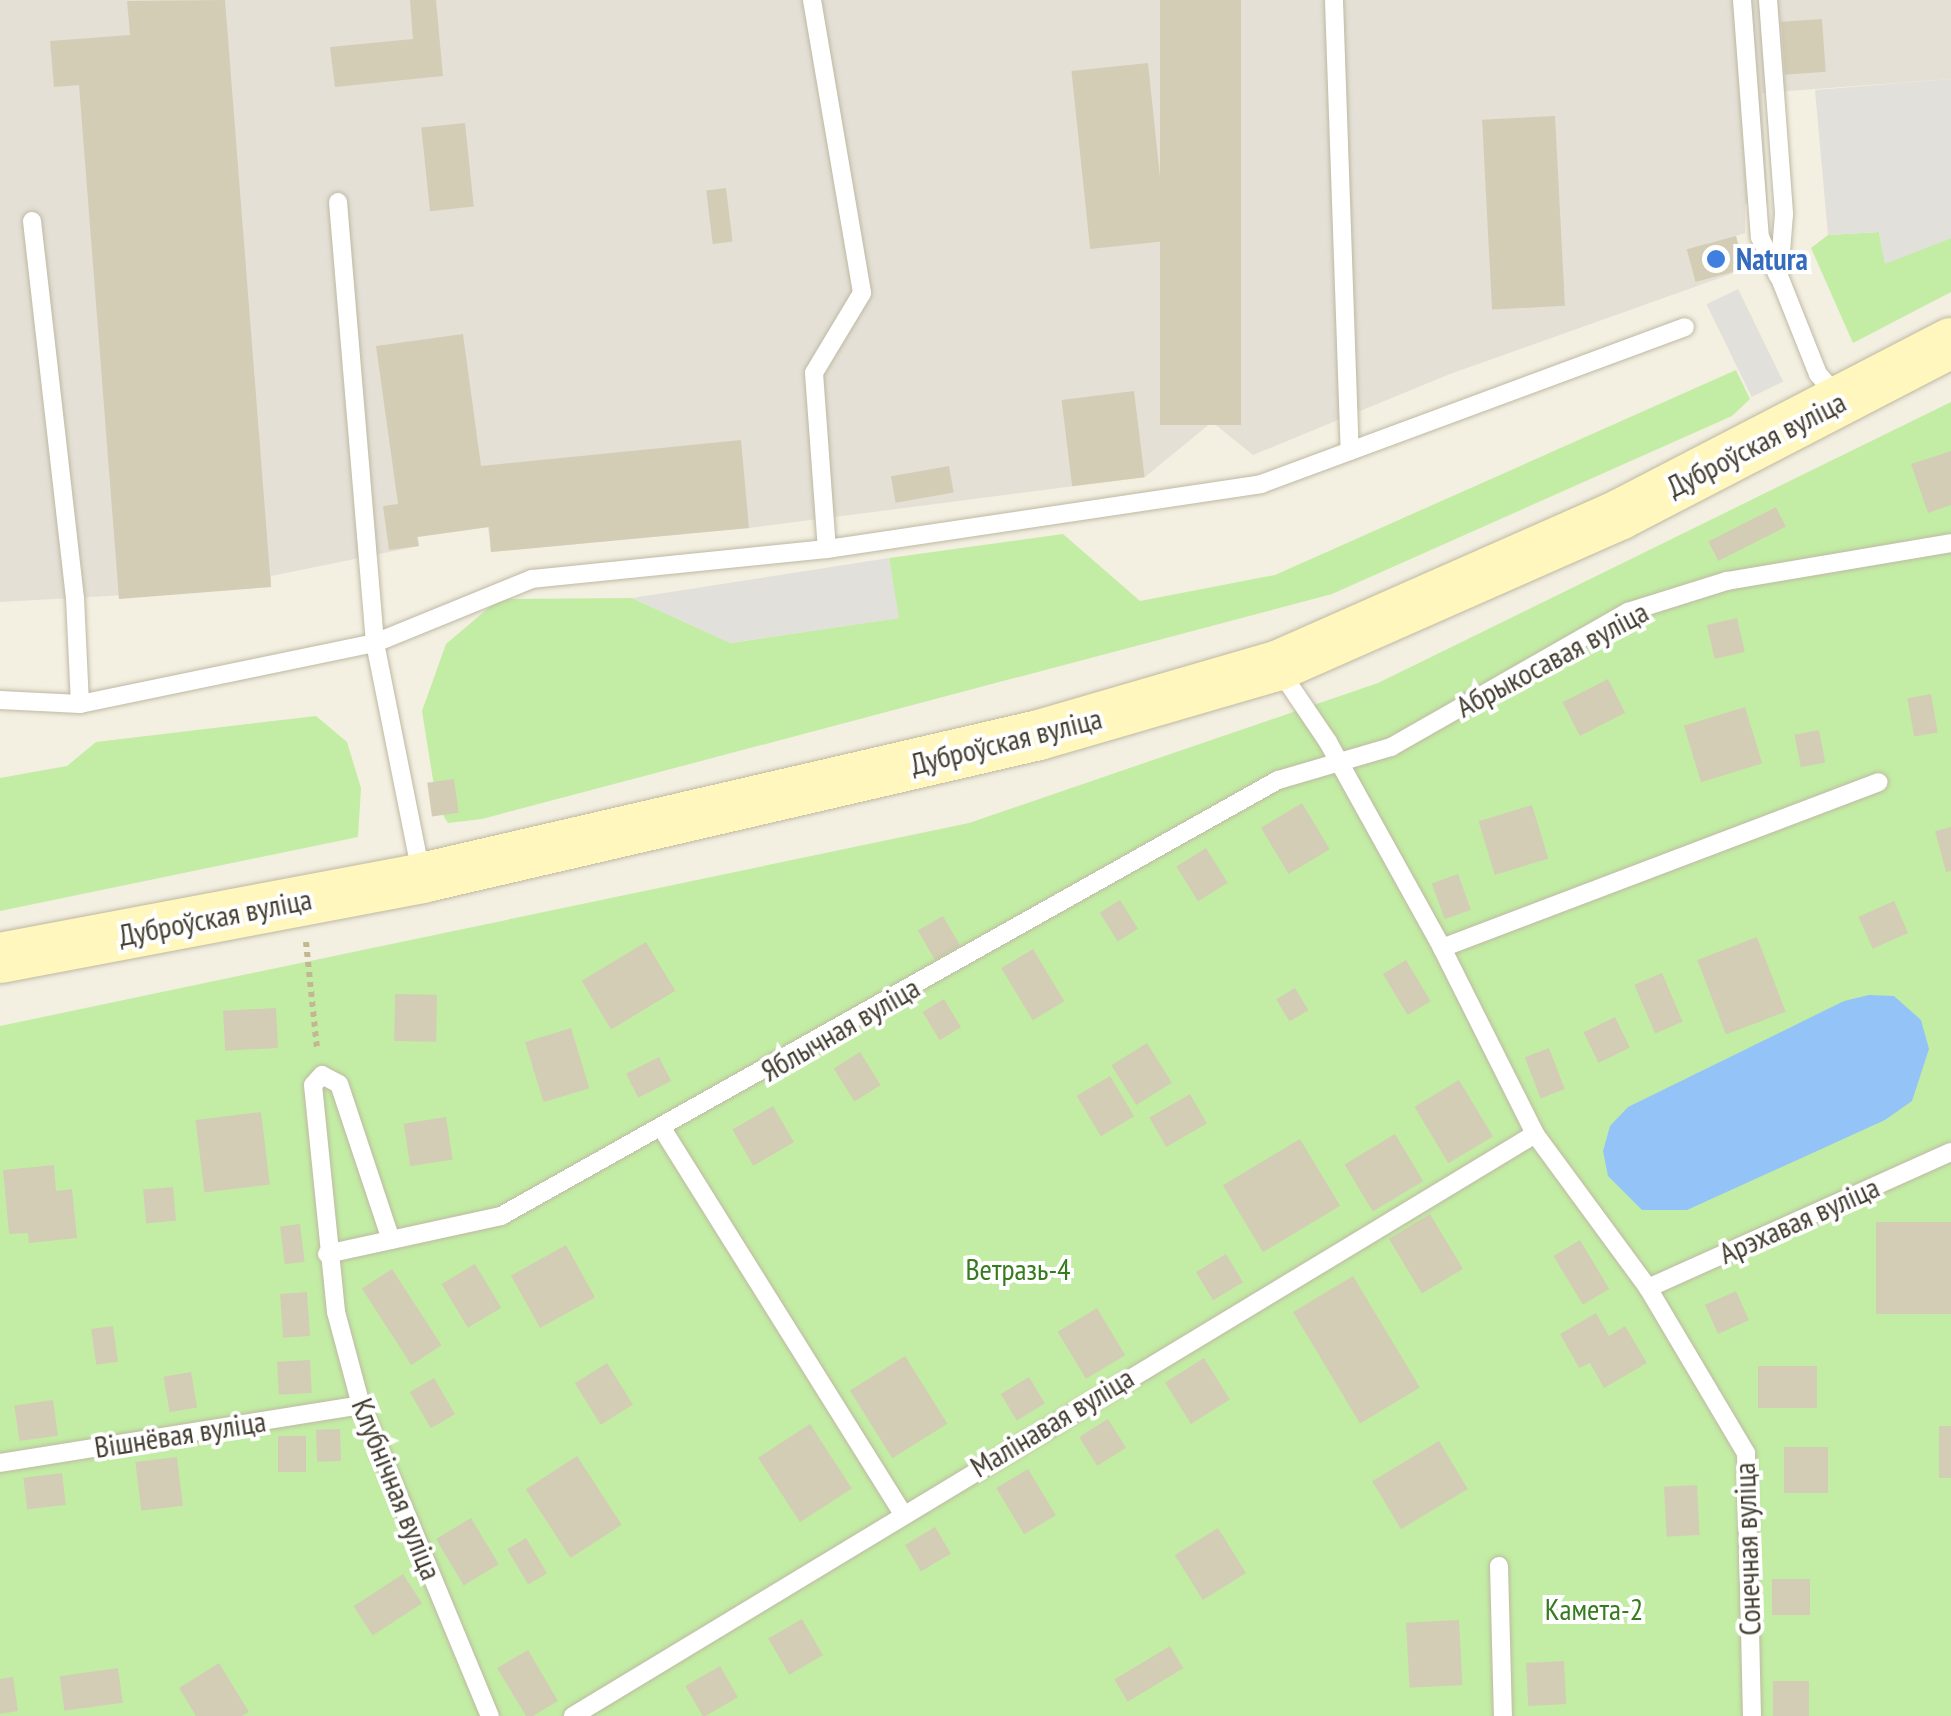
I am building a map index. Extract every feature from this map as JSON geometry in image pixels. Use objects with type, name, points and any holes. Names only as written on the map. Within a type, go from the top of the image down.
[{"type":"main road","name":"Дуброўская вуліца","points":[[0,958],[422,878],[1039,735],[1277,666],[1620,515],[1951,343]]},
{"type":"lane","points":[[812,0],[862,293],[814,373],[827,549]]},
{"type":"lane","points":[[1742,0],[1760,237],[1818,374],[1841,401]]},
{"type":"lane","points":[[1768,0],[1784,214],[1778,276]]},
{"type":"lane","points":[[1334,1],[1350,451]]},
{"type":"lane","points":[[338,202],[375,643],[422,878]]},
{"type":"lane","points":[[32,221],[75,598],[80,704]]},
{"type":"lane","points":[[0,700],[80,704],[375,643],[532,579],[827,549],[1261,484],[1685,327]]},
{"type":"lane","name":"Абрыкосавая вуліца","points":[[1336,758],[1391,748],[1628,612],[1727,581],[1951,543]]},
{"type":"lane","name":"Сонечная вуліца","points":[[1277,666],[1336,758],[1442,948],[1535,1134],[1648,1288],[1746,1453],[1752,1716]]},
{"type":"lane","name":"Яблычная вуліца","points":[[327,1254],[501,1216],[663,1130],[1278,780],[1336,758]]},
{"type":"lane","points":[[1442,948],[1879,782]]},
{"type":"lane","points":[[322,1075],[340,1084],[390,1240]]},
{"type":"lane","name":"Клубнічная вуліца","points":[[322,1075],[313,1085],[327,1254],[361,1405],[490,1716]]},
{"type":"lane","points":[[663,1130],[902,1512]]},
{"type":"lane","name":"Малінавая вуліца","points":[[573,1716],[902,1512],[1535,1134]]},
{"type":"lane","name":"Арэхавая вуліца","points":[[1648,1288],[1951,1152]]},
{"type":"lane","name":"Вішнёвая вуліца","points":[[0,1463],[361,1405]]},
{"type":"lane","points":[[1499,1566],[1502,1716]]},
{"type":"path","points":[[305,931],[322,1075]]},
{"type":"shaded area","points":[[0,0],[1951,0],[1951,79],[1762,93],[1768,203],[1745,204],[1745,233],[1736,236],[1745,269],[1450,374],[1253,455],[1212,422],[1145,477],[749,528],[491,552],[488,527],[418,537],[419,546],[271,576],[271,587],[0,602]]},
{"type":"shaded area","points":[[1951,79],[1951,238],[1885,264],[1879,232],[1828,235],[1815,90]]},
{"type":"shaded area","points":[[1738,289],[1783,382],[1752,397],[1707,304]]},
{"type":"shaded area","points":[[889,558],[899,618],[730,643],[632,598]]},
{"type":"green space","points":[[1879,232],[1885,263],[1951,238],[1951,292],[1853,343],[1811,248],[1828,235]]},
{"type":"green space","points":[[1736,370],[1750,399],[1732,416],[1332,594],[482,819],[448,823],[437,805],[422,711],[446,644],[499,599],[632,598],[731,643],[898,618],[889,558],[1063,534],[1140,601],[1275,575]]},
{"type":"green space","name":"Ветразь-4","points":[[1951,402],[1951,1716],[0,1716],[0,1026],[969,823],[1378,683]]},
{"type":"green space","points":[[316,716],[347,742],[361,788],[358,837],[0,911],[0,778],[67,766],[96,742]]},
{"type":"water","points":[[1869,995],[1894,996],[1921,1020],[1929,1049],[1912,1101],[1885,1120],[1687,1210],[1642,1210],[1608,1176],[1603,1151],[1610,1126],[1628,1107],[1844,1001]]},
{"type":"building","points":[[225,0],[271,587],[119,599],[79,85],[54,87],[50,41],[130,35],[127,1]]},
{"type":"building","points":[[410,0],[436,0],[443,76],[335,87],[330,47],[413,39]]},
{"type":"building","points":[[1160,0],[1241,0],[1241,425],[1160,425]]},
{"type":"building","points":[[1822,19],[1826,72],[1785,75],[1781,22]]},
{"type":"building","points":[[1148,63],[1167,241],[1090,249],[1071,71]]},
{"type":"building","points":[[1555,116],[1565,306],[1492,310],[1482,120]]},
{"type":"building","points":[[465,123],[474,207],[430,211],[421,128]]},
{"type":"building","points":[[726,188],[733,242],[713,244],[706,190]]},
{"type":"building","name":"Natura","points":[[1736,236],[1745,269],[1696,282],[1687,249]]},
{"type":"building","points":[[463,334],[481,466],[741,440],[749,528],[491,552],[489,527],[417,537],[419,546],[389,550],[383,506],[398,504],[376,346]]},
{"type":"building","points":[[1134,391],[1145,477],[1072,486],[1062,400]]},
{"type":"building","points":[[1951,451],[1951,505],[1928,513],[1911,464]]},
{"type":"building","points":[[949,466],[954,493],[896,503],[891,476]]},
{"type":"building","points":[[1776,507],[1786,527],[1718,561],[1708,542]]},
{"type":"building","points":[[1737,618],[1745,652],[1715,659],[1707,625]]},
{"type":"building","points":[[1608,679],[1625,713],[1580,736],[1563,702]]},
{"type":"building","points":[[1931,694],[1938,732],[1914,737],[1907,698]]},
{"type":"building","points":[[1745,707],[1762,763],[1701,782],[1684,726]]},
{"type":"building","points":[[1819,730],[1825,762],[1801,767],[1794,735]]},
{"type":"building","points":[[454,779],[459,813],[432,816],[427,783]]},
{"type":"building","points":[[1302,803],[1330,849],[1289,874],[1261,828]]},
{"type":"building","points":[[1532,805],[1548,859],[1495,875],[1478,821]]},
{"type":"building","points":[[1951,827],[1951,871],[1946,872],[1935,831]]},
{"type":"building","points":[[1206,848],[1228,883],[1198,901],[1176,867]]},
{"type":"building","points":[[1458,874],[1471,910],[1445,919],[1432,884]]},
{"type":"building","points":[[1120,900],[1138,929],[1118,942],[1100,913]]},
{"type":"building","points":[[1894,901],[1908,933],[1873,949],[1858,917]]},
{"type":"building","points":[[943,916],[960,945],[935,960],[918,931]]},
{"type":"building","points":[[1757,937],[1786,1012],[1726,1035],[1697,960]]},
{"type":"building","points":[[646,942],[675,991],[611,1029],[582,981]]},
{"type":"building","points":[[1033,949],[1064,1001],[1033,1020],[1001,968]]},
{"type":"building","points":[[1406,960],[1431,1001],[1408,1015],[1383,974]]},
{"type":"building","points":[[1662,973],[1683,1022],[1655,1034],[1634,985]]},
{"type":"building","points":[[1295,988],[1308,1010],[1290,1022],[1276,999]]},
{"type":"building","points":[[395,994],[437,995],[436,1042],[394,1041]]},
{"type":"building","points":[[944,999],[961,1027],[940,1040],[923,1012]]},
{"type":"building","points":[[276,1008],[278,1048],[225,1051],[223,1011]]},
{"type":"building","points":[[1615,1017],[1630,1048],[1598,1063],[1584,1032]]},
{"type":"building","points":[[571,1028],[589,1088],[544,1102],[525,1042]]},
{"type":"building","points":[[1147,1043],[1172,1083],[1136,1105],[1111,1065]]},
{"type":"building","points":[[1549,1048],[1565,1089],[1540,1098],[1525,1057]]},
{"type":"building","points":[[860,1052],[881,1085],[854,1102],[834,1068]]},
{"type":"building","points":[[659,1057],[671,1081],[638,1098],[626,1074]]},
{"type":"building","points":[[1110,1076],[1134,1116],[1101,1136],[1077,1096]]},
{"type":"building","points":[[1459,1080],[1493,1137],[1448,1163],[1414,1107]]},
{"type":"building","points":[[1190,1094],[1207,1123],[1166,1147],[1149,1118]]},
{"type":"building","points":[[773,1106],[794,1142],[753,1166],[732,1130]]},
{"type":"building","points":[[261,1112],[270,1184],[204,1192],[195,1120]]},
{"type":"building","points":[[446,1117],[453,1159],[410,1166],[404,1124]]},
{"type":"building","points":[[1395,1134],[1423,1181],[1373,1212],[1344,1164]]},
{"type":"building","points":[[1300,1139],[1340,1206],[1263,1252],[1223,1185]]},
{"type":"building","points":[[54,1165],[56,1191],[72,1189],[77,1238],[29,1243],[28,1233],[9,1234],[3,1170]]},
{"type":"building","points":[[173,1187],[176,1221],[146,1223],[143,1190]]},
{"type":"building","points":[[1430,1214],[1463,1269],[1422,1294],[1389,1239]]},
{"type":"building","points":[[1876,1222],[1951,1222],[1951,1314],[1876,1314]]},
{"type":"building","points":[[300,1224],[305,1262],[285,1264],[280,1226]]},
{"type":"building","points":[[1580,1240],[1609,1289],[1583,1305],[1553,1256]]},
{"type":"building","points":[[566,1245],[595,1297],[540,1328],[511,1276]]},
{"type":"building","points":[[1226,1254],[1243,1282],[1213,1300],[1196,1272]]},
{"type":"building","points":[[475,1264],[501,1308],[468,1328],[442,1284]]},
{"type":"building","points":[[392,1269],[442,1345],[411,1365],[362,1289]]},
{"type":"building","points":[[1353,1276],[1420,1387],[1360,1423],[1293,1312]]},
{"type":"building","points":[[1736,1291],[1749,1320],[1718,1334],[1705,1305]]},
{"type":"building","points":[[307,1292],[310,1336],[283,1338],[280,1294]]},
{"type":"building","points":[[1097,1308],[1125,1355],[1086,1379],[1058,1332]]},
{"type":"building","points":[[1596,1313],[1609,1336],[1625,1326],[1647,1363],[1604,1388],[1590,1363],[1579,1368],[1560,1334]]},
{"type":"building","points":[[113,1326],[118,1362],[96,1365],[91,1329]]},
{"type":"building","points":[[905,1356],[947,1424],[892,1458],[850,1390]]},
{"type":"building","points":[[1204,1358],[1230,1400],[1191,1424],[1165,1382]]},
{"type":"building","points":[[310,1360],[312,1393],[279,1395],[277,1362]]},
{"type":"building","points":[[607,1363],[633,1405],[601,1425],[575,1383]]},
{"type":"building","points":[[1758,1366],[1817,1366],[1817,1408],[1758,1408]]},
{"type":"building","points":[[191,1372],[197,1407],[170,1412],[163,1377]]},
{"type":"building","points":[[1029,1377],[1045,1404],[1017,1421],[1001,1394]]},
{"type":"building","points":[[434,1378],[455,1414],[431,1428],[410,1392]]},
{"type":"building","points":[[53,1400],[58,1436],[19,1441],[14,1405]]},
{"type":"building","points":[[1108,1419],[1126,1448],[1097,1466],[1079,1437]]},
{"type":"building","points":[[810,1424],[852,1489],[800,1522],[758,1458]]},
{"type":"building","points":[[1939,1426],[1951,1426],[1951,1478],[1939,1478]]},
{"type":"building","points":[[340,1429],[341,1461],[317,1462],[316,1430]]},
{"type":"building","points":[[278,1436],[306,1436],[306,1472],[278,1472]]},
{"type":"building","points":[[1439,1441],[1468,1489],[1401,1529],[1372,1481]]},
{"type":"building","points":[[1784,1447],[1828,1447],[1828,1493],[1784,1493]]},
{"type":"building","points":[[577,1456],[622,1525],[571,1558],[526,1489]]},
{"type":"building","points":[[177,1457],[183,1506],[141,1511],[135,1462]]},
{"type":"building","points":[[1028,1469],[1056,1515],[1024,1534],[996,1488]]},
{"type":"building","points":[[62,1473],[66,1505],[27,1510],[23,1478]]},
{"type":"building","points":[[1697,1485],[1700,1535],[1667,1537],[1664,1487]]},
{"type":"building","points":[[471,1518],[499,1564],[464,1585],[436,1539]]},
{"type":"building","points":[[935,1527],[951,1554],[921,1572],[905,1545]]},
{"type":"building","points":[[1218,1528],[1246,1573],[1203,1600],[1175,1555]]},
{"type":"building","points":[[526,1538],[547,1573],[528,1584],[507,1549]]},
{"type":"building","points":[[403,1574],[422,1603],[373,1635],[354,1606]]},
{"type":"building","points":[[1772,1579],[1810,1579],[1810,1615],[1772,1615]]},
{"type":"building","points":[[802,1619],[823,1655],[789,1675],[768,1638]]},
{"type":"building","points":[[1459,1620],[1462,1685],[1409,1688],[1406,1623]]},
{"type":"building","points":[[1170,1646],[1183,1668],[1128,1702],[1114,1679]]},
{"type":"building","points":[[528,1650],[558,1701],[533,1716],[526,1716],[497,1668]]},
{"type":"building","points":[[1564,1661],[1566,1704],[1528,1706],[1526,1663]]},
{"type":"building","points":[[219,1663],[249,1712],[242,1716],[196,1716],[179,1688]]},
{"type":"building","points":[[720,1666],[738,1697],[703,1716],[685,1686]]},
{"type":"building","points":[[118,1668],[123,1703],[64,1711],[60,1676]]},
{"type":"building","points":[[13,1677],[18,1711],[0,1714],[0,1679]]},
{"type":"building","points":[[1773,1681],[1809,1681],[1809,1716],[1773,1716]]},
{"type":"place","name":"Natura","points":[[1716,259]]},
{"type":"park label","name":"Камета-2","points":[[1594,1609]]}]
